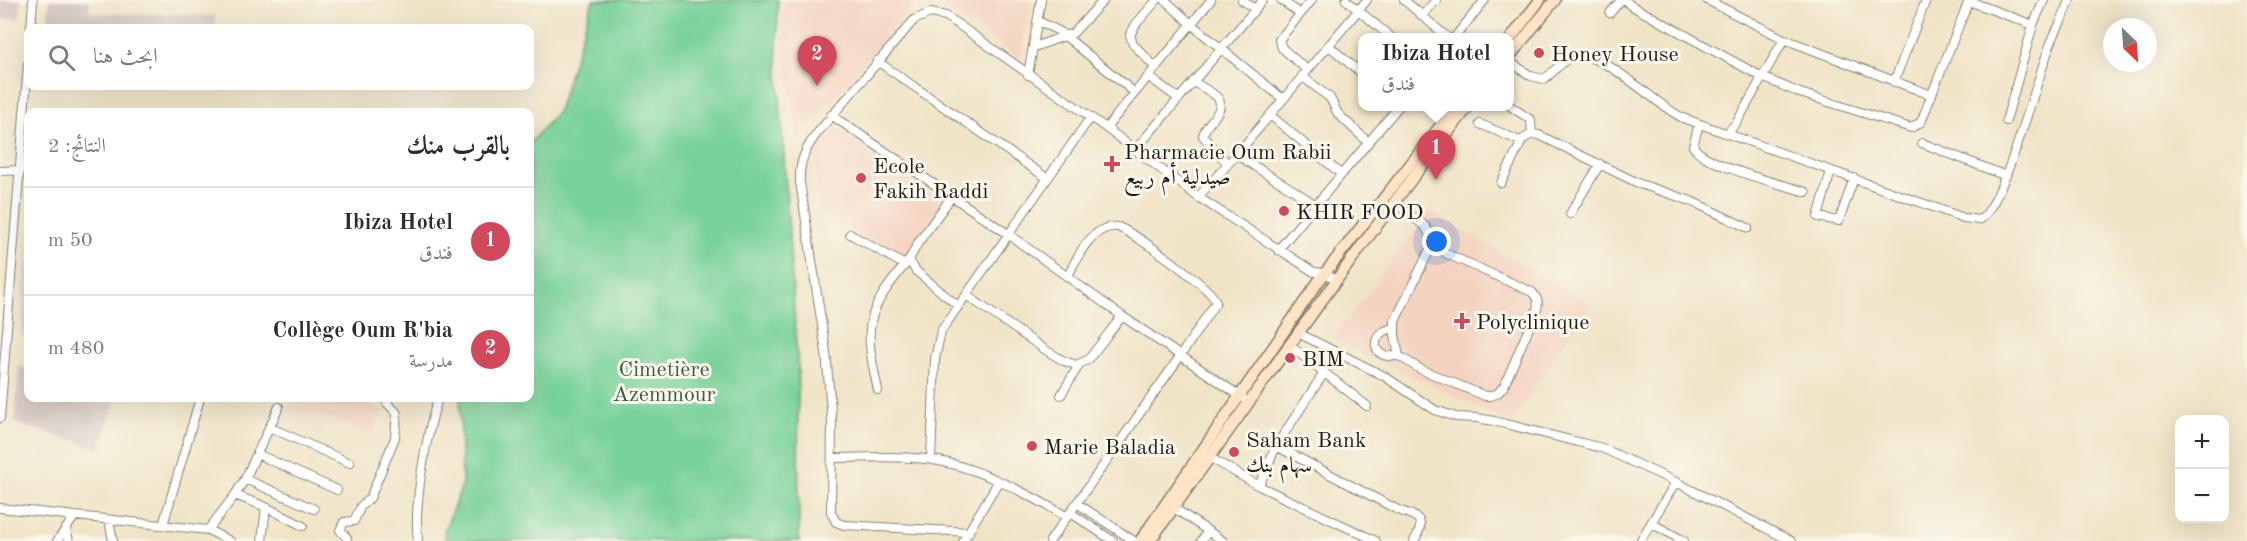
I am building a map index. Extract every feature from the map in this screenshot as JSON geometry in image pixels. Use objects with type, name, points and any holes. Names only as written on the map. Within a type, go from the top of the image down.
[{"type":"main road","points":[[1514,33],[1541,3],[1555,0]]},
{"type":"main road","points":[[1514,48],[1541,3]]},
{"type":"main road","points":[[1150,541],[1329,290],[1453,111]]},
{"type":"main road","points":[[1140,541],[1319,276],[1394,197],[1465,111]]},
{"type":"street","points":[[31,24],[33,0]]},
{"type":"street","points":[[1028,75],[1041,0]]},
{"type":"street","points":[[1034,47],[1066,37],[1076,30],[1104,0]]},
{"type":"street","points":[[1155,67],[1133,44],[1130,35],[1140,18],[1157,0]]},
{"type":"street","points":[[1165,0],[1283,99]]},
{"type":"street","points":[[1106,128],[1210,0]]},
{"type":"street","points":[[1242,0],[1254,8]]},
{"type":"street","points":[[1135,150],[1263,0]]},
{"type":"street","points":[[1281,0],[1299,13]]},
{"type":"street","points":[[1312,0],[1299,13],[1279,43],[1304,73],[1330,98],[1338,114],[1368,142]]},
{"type":"street","points":[[1346,0],[1386,33]]},
{"type":"street","points":[[1198,196],[1237,154],[1367,0]]},
{"type":"street","points":[[1404,0],[1442,33]]},
{"type":"street","points":[[1422,16],[1436,0]]},
{"type":"street","points":[[1458,33],[1485,0]]},
{"type":"street","points":[[1610,13],[1623,0],[1762,77],[1800,93],[1908,128],[1921,122],[1969,0],[2033,25]]},
{"type":"street","points":[[1707,0],[1784,39],[1930,96]]},
{"type":"street","points":[[1894,82],[1926,0]]},
{"type":"street","points":[[2006,121],[2033,25],[2044,0]]},
{"type":"street","points":[[1514,65],[1531,76],[1544,79],[1571,57],[1586,57],[1625,76],[1676,115],[1831,171],[1977,220],[1983,219],[1991,210],[2006,176],[2048,49],[2070,0]]},
{"type":"street","points":[[969,532],[859,527],[840,524],[831,512],[832,458],[826,352],[800,174],[808,145],[831,115],[914,20],[924,14],[935,12],[953,21],[1106,128],[1198,196],[1319,276],[1336,280]]},
{"type":"street","points":[[1038,21],[1059,31],[1134,92]]},
{"type":"street","points":[[1727,133],[1737,122],[1784,39]]},
{"type":"street","points":[[1328,45],[1358,71]]},
{"type":"street","points":[[877,61],[1047,178]]},
{"type":"street","points":[[1148,76],[1179,99]]},
{"type":"street","points":[[1194,82],[1217,96],[1220,102],[1220,109],[1206,125],[1203,135],[1227,163]]},
{"type":"street","points":[[25,108],[26,90]]},
{"type":"street","points":[[1514,109],[1531,120],[1532,134]]},
{"type":"street","points":[[1278,250],[1395,111]]},
{"type":"street","points":[[1270,114],[1341,174]]},
{"type":"street","points":[[831,115],[1008,234],[1248,403]]},
{"type":"street","points":[[931,459],[935,359],[938,339],[946,321],[1090,118]]},
{"type":"street","points":[[1480,124],[1522,141]]},
{"type":"street","points":[[1700,124],[1693,146],[1702,156],[1806,192]]},
{"type":"street","points":[[0,418],[3,354],[24,125]]},
{"type":"street","points":[[1502,183],[1522,141],[1532,134]]},
{"type":"street","points":[[1532,134],[1551,140],[1640,184],[1691,201],[1748,228]]},
{"type":"street","points":[[1922,143],[2006,176]]},
{"type":"street","points":[[1237,154],[1258,169],[1288,185],[1315,205]]},
{"type":"street","points":[[1570,214],[1600,164]]},
{"type":"street","points":[[0,171],[21,171]]},
{"type":"street","points":[[1831,171],[1818,217],[1839,220],[1854,178]]},
{"type":"street","points":[[878,390],[868,340],[870,320],[882,295],[907,263],[914,249],[952,196]]},
{"type":"street","points":[[1394,197],[1426,227],[1433,243],[1447,254],[1532,292],[1539,303],[1504,386],[1498,393],[1491,396],[1475,393],[1420,369],[1399,356],[1385,356],[1379,353],[1376,340],[1381,333],[1395,328]]},
{"type":"street","points":[[1050,541],[1181,355],[1216,300],[1210,292],[1175,264],[1123,229],[1108,226],[1093,236],[1068,276]]},
{"type":"street","points":[[849,234],[907,263],[957,305]]},
{"type":"street","points":[[1399,356],[1395,321],[1433,243]]},
{"type":"street","points":[[1319,276],[1329,290]]},
{"type":"street","points":[[966,295],[1068,363],[1079,364]]},
{"type":"street","points":[[1061,395],[1079,364],[1090,358],[1122,316]]},
{"type":"street","points":[[1298,333],[1384,376],[1441,413],[1456,417],[1478,418],[1591,445],[1676,482],[1791,541]]},
{"type":"street","points":[[1289,345],[1366,406]]},
{"type":"street","points":[[1259,486],[1276,446],[1324,373]]},
{"type":"street","points":[[163,525],[199,402]]},
{"type":"street","points":[[347,541],[340,530],[341,527],[345,522],[354,521],[361,506],[370,498],[395,438],[397,415],[387,402]]},
{"type":"street","points":[[418,541],[417,519],[423,472],[430,427],[437,402]]},
{"type":"street","points":[[208,541],[211,531],[245,479],[279,407]]},
{"type":"street","points":[[269,427],[350,463]]},
{"type":"street","points":[[1276,446],[1398,510],[1416,517],[1421,527],[1414,541]]},
{"type":"street","points":[[257,454],[337,490]]},
{"type":"street","points":[[1209,457],[1259,486],[1376,541]]},
{"type":"street","points":[[832,458],[931,459],[956,464],[1069,515],[1113,541]]},
{"type":"street","points":[[245,479],[314,510]]},
{"type":"street","points":[[963,541],[998,482]]},
{"type":"street","points":[[1640,541],[1676,482]]},
{"type":"street","points":[[235,495],[266,507],[303,526]]},
{"type":"street","points":[[1078,504],[1134,541]]},
{"type":"street","points":[[262,541],[266,507]]},
{"type":"street","points":[[0,508],[211,531],[230,541]]},
{"type":"street","points":[[1174,508],[1223,541]]},
{"type":"street","points":[[57,541],[75,516]]},
{"type":"street","points":[[110,519],[113,541]]},
{"type":"street","points":[[1651,523],[1684,541]]},
{"type":"street","points":[[66,529],[69,541]]},
{"type":"street","points":[[1201,541],[1208,531]]},
{"type":"shaded area","points":[[0,0],[21,0],[20,19],[0,19]]},
{"type":"shaded area","points":[[49,0],[89,0],[90,13],[215,15],[216,24],[47,24]]},
{"type":"shaded area","points":[[784,0],[920,0],[798,137],[782,35]]},
{"type":"shaded area","points":[[937,0],[1031,0],[1021,59]]},
{"type":"shaded area","name":"Ecole Fakih Raddi","points":[[837,128],[943,205],[902,260],[819,211],[815,151]]},
{"type":"shaded area","name":"Polyclinique","points":[[1429,211],[1590,304],[1511,423],[1333,339]]},
{"type":"shaded area","points":[[24,301],[24,336],[22,335]]},
{"type":"shaded area","points":[[19,366],[24,368],[24,402],[115,402],[100,449],[15,423]]},
{"type":"shaded area","points":[[290,402],[368,402],[383,410],[373,434],[332,419],[287,413]]},
{"type":"green space","name":"Cimetière Azemmour","points":[[593,0],[778,0],[777,53],[798,370],[799,541],[446,541],[444,532],[462,486],[460,402],[534,402],[534,138],[558,111]]},
{"type":"place","name":"Honey House","points":[[1539,53]]},
{"type":"place","name":"Collège Oum R'bia","points":[[817,86]]},
{"type":"place","name":"Pharmacie Oum Rabii صيدلية أم ربيع","points":[[1112,164]]},
{"type":"place","name":"Ecole Fakih Raddi","points":[[861,178]]},
{"type":"place","name":"Ibiza Hotel","points":[[1436,180]]},
{"type":"place","name":"KHIR FOOD","points":[[1284,211]]},
{"type":"place","name":"Polyclinique","points":[[1462,321]]},
{"type":"place","name":"BIM","points":[[1290,358]]},
{"type":"place","name":"Marie Baladia","points":[[1032,446]]},
{"type":"place","name":"Saham Bank سهام بنك","points":[[1234,452]]}]
